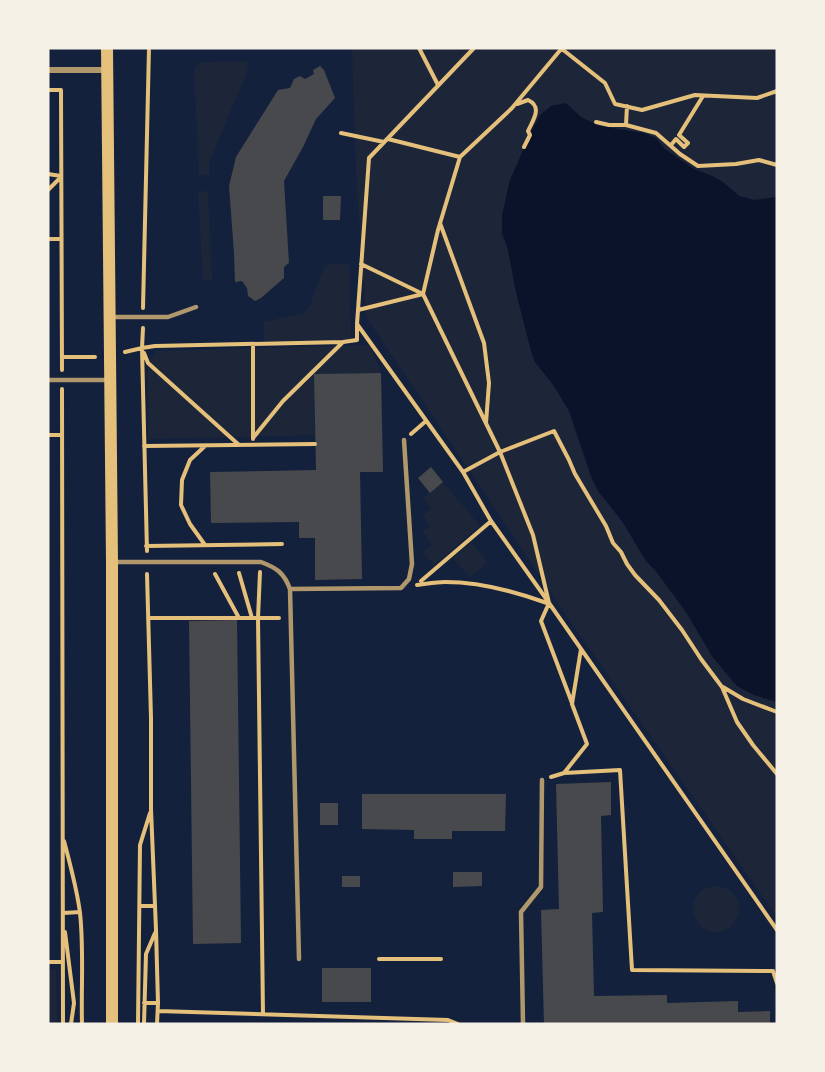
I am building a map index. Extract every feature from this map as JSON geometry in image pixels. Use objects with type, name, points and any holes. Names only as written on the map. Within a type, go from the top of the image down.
[{"type":"main road","points":[[107,48],[112,562],[112,1024]]},
{"type":"street","points":[[48,70],[107,70]]},
{"type":"lane","points":[[109,317],[168,317],[196,307]]},
{"type":"lane","points":[[48,380],[109,380]]},
{"type":"lane","points":[[290,589],[401,588],[409,579],[412,564],[404,440]]},
{"type":"lane","points":[[112,562],[261,562],[273,567],[285,577],[290,589],[299,959]]},
{"type":"lane","points":[[523,1024],[521,912],[541,887],[542,780]]},
{"type":"path","points":[[149,48],[142,348],[157,1024]]},
{"type":"path","points":[[419,48],[438,85]]},
{"type":"path","points":[[62,357],[109,357],[155,346],[357,340],[369,158],[474,48]]},
{"type":"path","points":[[423,294],[440,223],[460,157],[512,108],[562,49],[604,83],[615,104],[642,110],[695,95],[757,98],[777,91]]},
{"type":"path","points":[[48,90],[61,90],[63,1024]]},
{"type":"path","points":[[671,146],[676,138],[684,147],[688,142],[679,135],[703,95]]},
{"type":"path","points":[[512,108],[528,100],[536,107],[528,131],[530,135],[524,147]]},
{"type":"path","points":[[626,125],[627,106]]},
{"type":"path","points":[[596,122],[626,125],[656,133],[698,166],[759,160],[777,165]]},
{"type":"path","points":[[341,133],[386,140],[460,157]]},
{"type":"path","points":[[48,174],[62,176]]},
{"type":"path","points":[[48,190],[62,176]]},
{"type":"path","points":[[440,223],[484,344],[489,383],[486,424]]},
{"type":"path","points":[[48,239],[62,239]]},
{"type":"path","points":[[361,264],[423,294],[500,452],[533,535],[549,603],[540,621],[587,744],[564,773]]},
{"type":"path","points":[[358,310],[423,294]]},
{"type":"path","points":[[357,324],[463,472],[491,522],[777,930]]},
{"type":"path","points":[[253,438],[283,401],[343,342]]},
{"type":"path","points":[[253,344],[253,445]]},
{"type":"path","points":[[142,348],[148,363],[240,445]]},
{"type":"path","points":[[404,440],[426,421]]},
{"type":"path","points":[[463,472],[500,452],[554,430],[613,543],[722,687],[737,722],[777,774]]},
{"type":"path","points":[[48,435],[62,435]]},
{"type":"path","points":[[144,446],[315,444]]},
{"type":"path","points":[[205,545],[190,524],[181,505],[182,480],[190,460],[206,445]]},
{"type":"path","points":[[416,586],[491,522]]},
{"type":"path","points":[[146,546],[282,544]]},
{"type":"path","points":[[209,562],[239,618]]},
{"type":"path","points":[[236,562],[252,618]]},
{"type":"path","points":[[261,562],[258,618],[263,1014]]},
{"type":"path","points":[[401,588],[443,581],[482,584],[549,603]]},
{"type":"path","points":[[148,618],[291,618]]},
{"type":"path","points":[[572,704],[581,648]]},
{"type":"path","points":[[722,687],[743,699],[777,712]]},
{"type":"path","points":[[542,780],[564,773],[620,770],[632,970],[773,971],[777,983]]},
{"type":"path","points":[[138,1024],[140,845],[151,809]]},
{"type":"path","points":[[63,836],[80,912],[82,1024]]},
{"type":"path","points":[[140,906],[155,906]]},
{"type":"path","points":[[63,913],[80,912]]},
{"type":"path","points":[[63,913],[74,1003],[71,1024]]},
{"type":"path","points":[[144,1024],[147,954],[156,930]]},
{"type":"path","points":[[379,959],[441,959]]},
{"type":"path","points":[[48,962],[63,962]]},
{"type":"path","points":[[63,1004],[74,1003]]},
{"type":"path","points":[[144,1003],[158,1003]]},
{"type":"path","points":[[158,1011],[448,1020],[458,1024]]},
{"type":"shaded area","points":[[352,48],[777,48],[777,197],[754,200],[739,196],[723,182],[694,169],[665,149],[656,138],[644,133],[599,126],[581,117],[566,104],[551,106],[502,215],[502,233],[535,362],[554,386],[569,411],[598,491],[622,521],[646,561],[686,612],[712,656],[729,677],[737,686],[754,695],[777,702],[777,917],[573,625],[366,317],[356,174]]},
{"type":"shaded area","points":[[248,61],[247,72],[209,163],[209,175],[199,175],[194,68],[201,62]]},
{"type":"shaded area","points":[[566,103],[581,117],[599,126],[644,133],[656,138],[665,149],[694,169],[723,182],[739,196],[754,200],[777,197],[777,702],[754,695],[737,686],[712,656],[686,612],[646,561],[622,521],[598,491],[569,411],[554,386],[535,362],[531,351],[502,233],[502,215],[510,180],[540,115],[551,106]]},
{"type":"shaded area","points":[[208,191],[212,280],[203,281],[198,192]]},
{"type":"shaded area","points":[[349,263],[351,340],[264,343],[264,322],[303,313],[310,305],[323,270],[329,264]]},
{"type":"shaded area","points":[[370,345],[381,373],[314,374],[315,435],[148,439],[148,363],[157,351]]},
{"type":"shaded area","points":[[443,482],[480,526],[434,565],[423,552],[432,544],[422,532],[430,526],[422,516],[431,508],[423,498]]},
{"type":"shaded area","points":[[471,542],[488,562],[470,577],[453,558]]},
{"type":"shaded area","points":[[716,886],[732,893],[739,909],[732,925],[716,932],[700,925],[693,909],[700,893]]},
{"type":"shaded area","points":[[48,970],[56,970],[57,1024],[48,1024]]},
{"type":"building","points":[[320,66],[324,70],[335,98],[316,119],[284,181],[289,263],[284,267],[284,278],[255,301],[248,296],[247,288],[242,281],[235,282],[229,186],[236,157],[278,90],[290,88],[294,79],[300,76],[305,79],[314,74],[313,70]]},
{"type":"building","points":[[323,196],[341,196],[340,220],[323,220]]},
{"type":"building","points":[[381,373],[383,472],[360,472],[362,579],[315,580],[315,538],[299,538],[299,522],[211,523],[210,472],[316,470],[314,374]]},
{"type":"building","points":[[431,467],[443,482],[430,493],[418,478]]},
{"type":"building","points":[[237,620],[241,943],[193,944],[189,621]]},
{"type":"building","points":[[611,782],[611,815],[601,816],[603,912],[592,913],[594,996],[667,995],[667,1003],[738,1001],[738,1012],[770,1011],[770,1024],[544,1024],[541,910],[559,909],[556,784]]},
{"type":"building","points":[[362,794],[506,794],[505,831],[452,831],[452,839],[414,839],[414,830],[362,829]]},
{"type":"building","points":[[320,803],[338,803],[338,825],[320,825]]},
{"type":"building","points":[[453,872],[482,872],[482,886],[453,887]]},
{"type":"building","points":[[342,876],[360,876],[360,887],[342,887]]},
{"type":"building","points":[[322,968],[371,968],[371,1002],[322,1002]]}]
